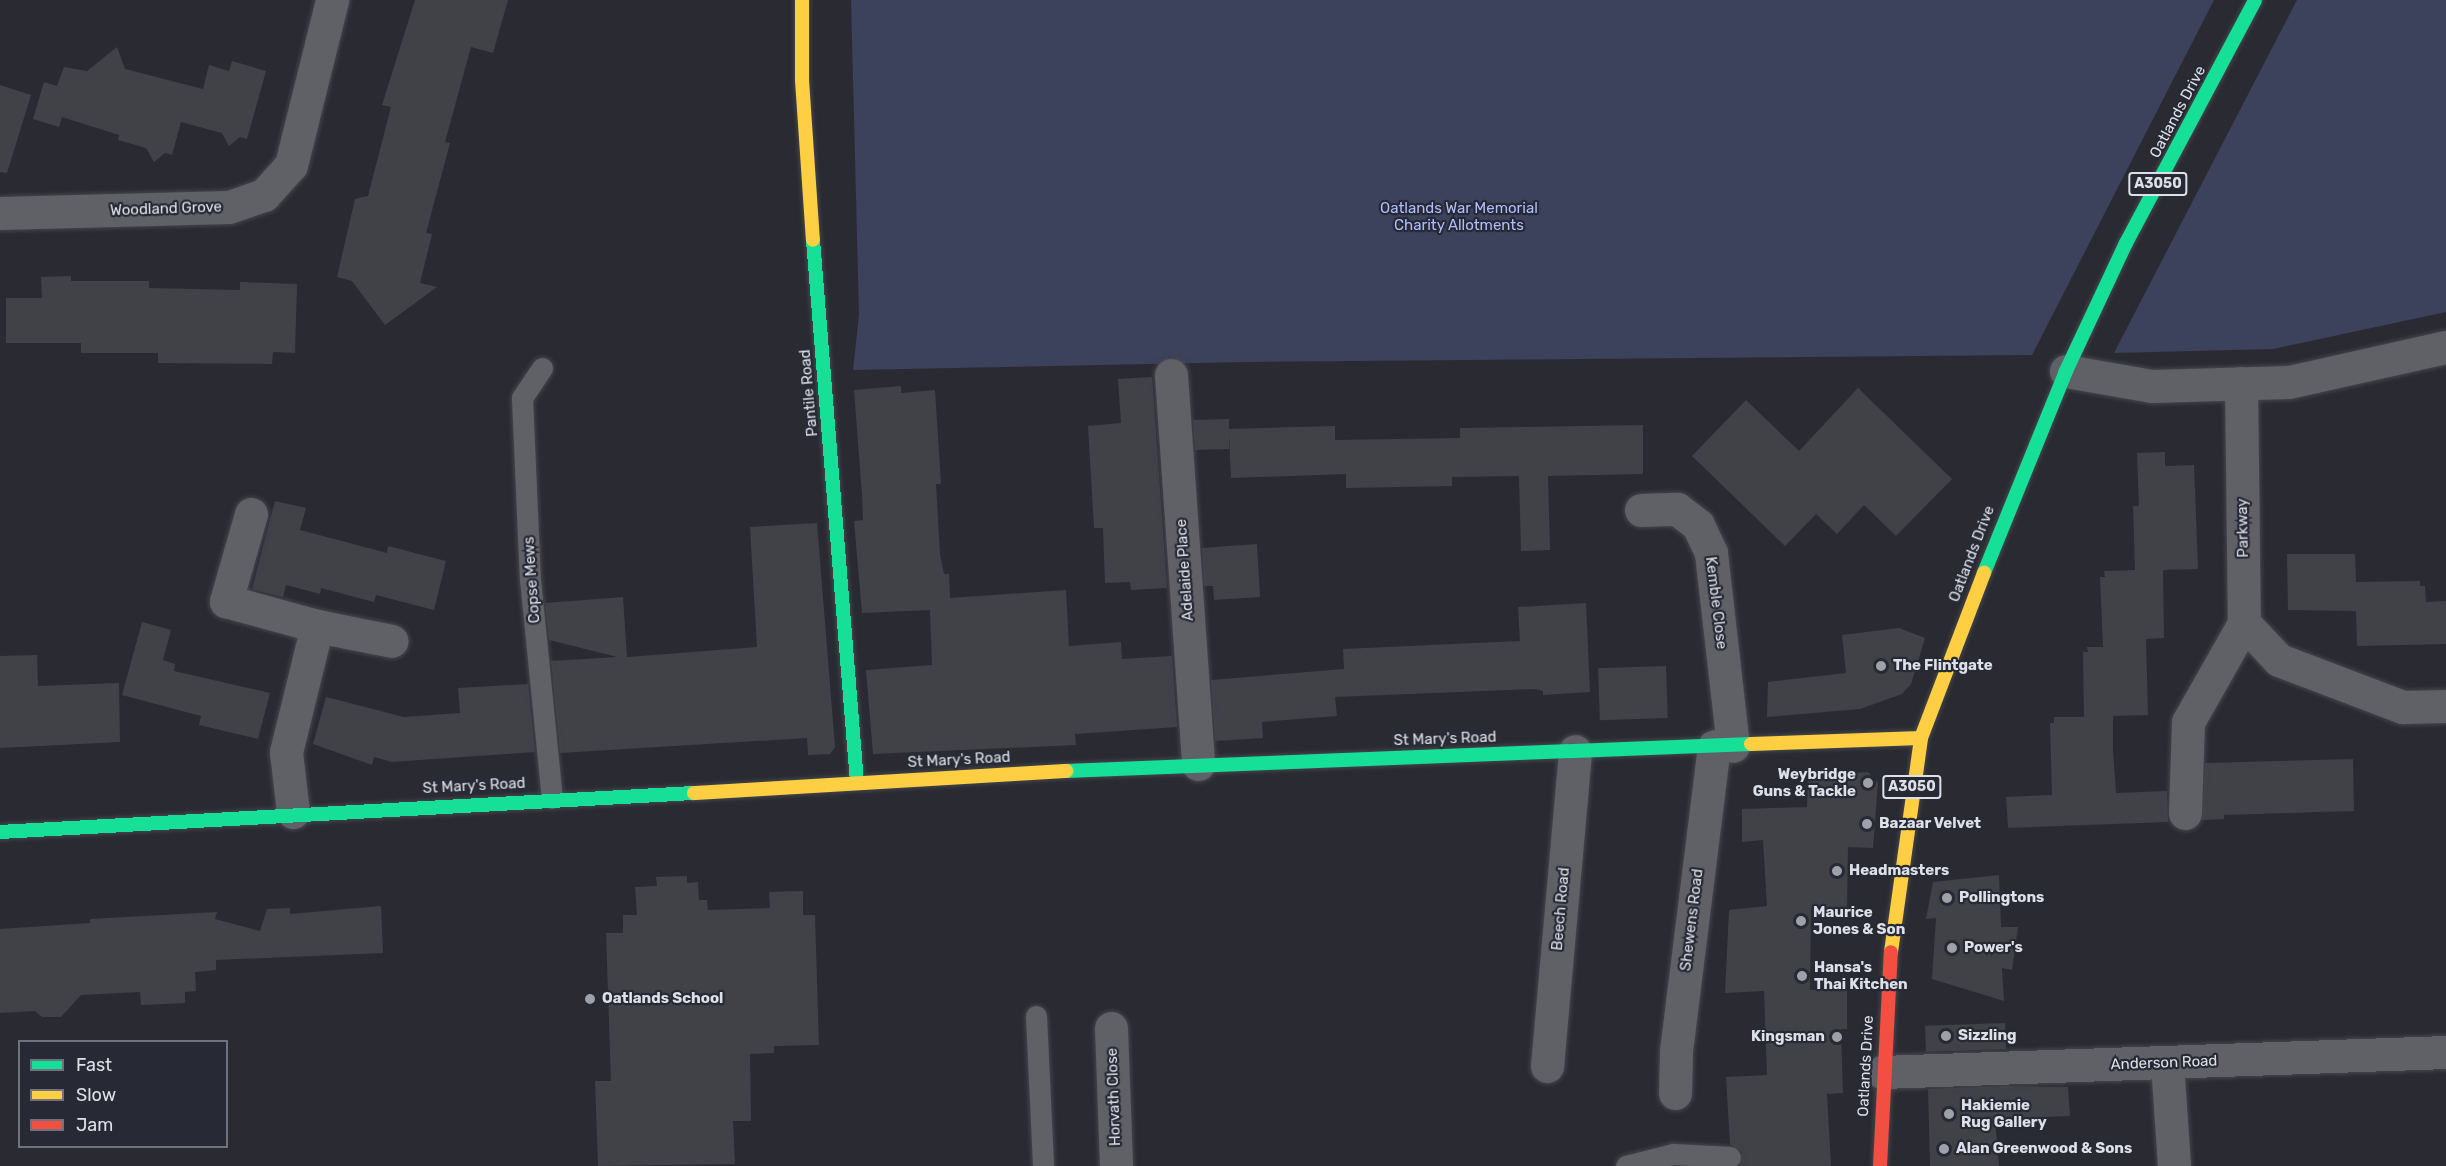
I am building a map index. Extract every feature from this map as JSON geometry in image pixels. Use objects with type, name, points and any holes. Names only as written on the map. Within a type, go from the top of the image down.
[{"type":"street","name":"Woodland Grove","points":[[0,213],[229,207],[264,195],[291,165],[332,0]]},
{"type":"street","name":"Pantile Road","points":[[802,0],[802,80],[815,268],[857,782]]},
{"type":"street","name":"Oatlands Drive","points":[[1880,1166],[1887,978],[1921,738],[2005,514],[2066,371],[2126,243],[2255,0]]},
{"type":"street","points":[[2066,371],[2152,386],[2289,382],[2446,347]]},
{"type":"street","name":"Adelaide Place","points":[[1171,375],[1198,764]]},
{"type":"street","name":"Parkway","points":[[2241,383],[2244,622]]},
{"type":"street","name":"Kemble Close","points":[[1641,510],[1677,509],[1698,525],[1711,553],[1723,746]]},
{"type":"street","points":[[251,514],[226,601],[317,626],[392,641]]},
{"type":"street","points":[[2185,813],[2188,722],[2244,622],[2279,660],[2403,707],[2446,706]]},
{"type":"street","points":[[292,813],[286,752],[317,626]]},
{"type":"street","name":"St Mary's Road","points":[[0,832],[552,798],[1198,764],[1921,738]]},
{"type":"street","name":"Shewens Road","points":[[1675,1093],[1676,1051],[1723,746]]},
{"type":"street","name":"Beech Road","points":[[1547,1066],[1575,751]]},
{"type":"street","name":"Horvath Close","points":[[1111,1028],[1116,1166]]},
{"type":"street","name":"Anderson Road","points":[[1882,1071],[2446,1052]]},
{"type":"street","points":[[2167,1063],[2174,1166]]},
{"type":"lane","name":"Copse Mews","points":[[542,368],[522,398],[531,579],[552,798]]},
{"type":"lane","points":[[1036,1016],[1043,1166]]},
{"type":"lane","points":[[1626,1166],[1673,1154],[1730,1157]]},
{"type":"green space","name":"Oatlands War Memorial Charity Allotments","points":[[851,0],[2214,0],[2032,355],[1245,362],[853,370],[859,315]]},
{"type":"green space","points":[[2297,0],[2446,0],[2446,312],[2273,349],[2114,353]]},
{"type":"building","points":[[415,0],[508,0],[493,53],[471,47],[445,142],[450,143],[426,233],[432,234],[420,283],[437,287],[385,325],[352,281],[337,277],[355,199],[368,196],[391,107],[382,105]]},
{"type":"building","points":[[117,47],[125,69],[203,89],[209,65],[229,71],[232,61],[266,71],[247,139],[240,137],[229,146],[222,133],[181,122],[172,155],[165,153],[154,162],[146,148],[118,140],[119,135],[62,117],[59,127],[33,119],[44,82],[57,86],[64,67],[87,71]]},
{"type":"building","points":[[0,85],[31,95],[7,173],[0,172]]},
{"type":"building","points":[[71,276],[71,281],[149,281],[149,288],[240,290],[240,282],[297,284],[295,353],[273,352],[272,364],[158,363],[158,353],[81,353],[81,343],[6,343],[6,298],[42,298],[41,277]]},
{"type":"building","points":[[1152,377],[1167,588],[1131,590],[1130,582],[1105,583],[1103,528],[1094,528],[1088,426],[1121,423],[1118,379]]},
{"type":"building","points":[[901,386],[901,393],[935,390],[941,484],[936,484],[940,555],[944,574],[949,574],[950,598],[1066,590],[1069,646],[1121,642],[1122,659],[1172,656],[1177,727],[1075,734],[1076,745],[873,754],[866,670],[932,665],[930,610],[862,613],[854,521],[863,520],[854,390]]},
{"type":"building","points":[[1858,388],[1952,479],[1896,536],[1864,505],[1837,534],[1816,514],[1785,546],[1692,456],[1746,400],[1799,451]]},
{"type":"building","points":[[1229,419],[1229,429],[1335,426],[1335,440],[1460,438],[1460,428],[1643,425],[1643,474],[1548,476],[1550,550],[1521,551],[1519,476],[1452,477],[1452,486],[1346,488],[1346,474],[1231,478],[1229,434],[1229,449],[1195,450],[1193,420]]},
{"type":"building","points":[[2165,452],[2165,466],[2194,465],[2198,569],[2163,570],[2164,638],[2146,639],[2148,715],[2113,716],[2113,750],[2116,793],[2167,791],[2168,822],[2008,828],[2006,797],[2052,795],[2050,723],[2054,723],[2054,717],[2084,717],[2083,652],[2088,652],[2087,647],[2103,647],[2100,577],[2105,577],[2104,571],[2135,570],[2133,506],[2139,506],[2137,453]]},
{"type":"building","points":[[275,501],[306,508],[300,530],[387,553],[388,546],[446,561],[434,610],[376,595],[374,602],[321,588],[320,594],[286,585],[283,597],[252,589]]},
{"type":"building","points":[[817,523],[835,747],[830,754],[808,755],[807,738],[560,753],[551,661],[617,657],[549,640],[545,603],[623,597],[627,657],[757,647],[750,527]]},
{"type":"building","points":[[1257,544],[1260,597],[1214,600],[1213,586],[1204,586],[1202,548]]},
{"type":"building","points":[[2287,554],[2355,554],[2356,582],[2420,581],[2420,586],[2425,586],[2426,602],[2446,601],[2446,644],[2357,646],[2356,611],[2288,610]]},
{"type":"building","points":[[1586,603],[1590,692],[1543,695],[1543,691],[1535,689],[1335,697],[1337,716],[1262,722],[1263,738],[1215,741],[1211,680],[1344,669],[1343,649],[1520,641],[1518,607]]},
{"type":"building","points":[[142,622],[171,630],[163,660],[175,664],[174,671],[270,693],[258,739],[199,725],[201,716],[122,695]]},
{"type":"building","name":"The Flintgate","points":[[1899,628],[1925,638],[1911,684],[1902,694],[1860,709],[1767,717],[1768,682],[1846,673],[1842,635]]},
{"type":"building","points":[[37,655],[38,686],[119,683],[120,742],[0,748],[0,656]]},
{"type":"building","points":[[1666,666],[1668,718],[1600,720],[1598,668]]},
{"type":"building","points":[[528,684],[535,752],[391,762],[374,757],[372,765],[313,744],[326,697],[404,717],[460,713],[458,688]]},
{"type":"building","points":[[2353,759],[2354,811],[2224,815],[2224,819],[2202,820],[2205,763]]},
{"type":"building","points":[[1868,772],[1878,783],[1873,848],[1848,847],[1847,911],[1811,908],[1810,990],[1847,989],[1847,1029],[1841,1029],[1843,1093],[1827,1094],[1831,1166],[1739,1166],[1742,1152],[1730,1144],[1726,1077],[1767,1075],[1764,991],[1725,993],[1729,910],[1767,906],[1763,840],[1742,842],[1742,809],[1807,807],[1808,776]]},
{"type":"building","points":[[1999,875],[2001,927],[2018,927],[2012,970],[2002,968],[2004,1001],[1932,979],[1936,918],[1926,919],[1933,882]]},
{"type":"building","points":[[687,876],[687,883],[698,882],[699,900],[707,900],[708,910],[770,908],[769,892],[803,891],[803,915],[815,915],[819,1045],[774,1046],[774,1053],[750,1054],[751,1121],[733,1121],[735,1164],[598,1166],[595,1081],[611,1081],[606,933],[623,933],[623,915],[637,915],[635,887],[657,886],[656,877]]},
{"type":"building","points":[[381,906],[383,953],[216,960],[216,970],[195,972],[196,991],[185,992],[185,1003],[141,1005],[140,992],[81,995],[61,1017],[42,1017],[35,1011],[0,1013],[0,929],[90,923],[90,919],[217,912],[215,919],[260,931],[267,909],[290,908],[290,914]]},
{"type":"building","points":[[2005,1023],[2006,1049],[1926,1052],[1925,1026]]},
{"type":"building","points":[[2008,1086],[2068,1087],[2070,1116],[1995,1119],[1999,1166],[1930,1166],[1928,1089]]},
{"type":"traffic: fast","points":[[1984,573],[2066,371],[2126,243],[2255,0]]},
{"type":"traffic: fast","points":[[813,240],[857,782]]},
{"type":"traffic: fast","points":[[1066,771],[1751,744]]},
{"type":"traffic: fast","points":[[0,832],[694,793]]},
{"type":"traffic: slow","points":[[802,0],[802,80],[813,240]]},
{"type":"traffic: slow","points":[[1891,952],[1921,738],[1984,573]]},
{"type":"traffic: slow","points":[[1751,744],[1921,738]]},
{"type":"traffic: slow","points":[[694,793],[1066,771]]},
{"type":"traffic: jam","points":[[1880,1166],[1891,952]]},
{"type":"place","name":"The Flintgate","points":[[1881,666]]},
{"type":"place","name":"Weybridge Guns & Tackle","points":[[1868,783]]},
{"type":"place","name":"Bazaar Velvet","points":[[1867,824]]},
{"type":"place","name":"Headmasters","points":[[1837,871]]},
{"type":"place","name":"Pollingtons","points":[[1947,898]]},
{"type":"place","name":"Maurice Jones & Son","points":[[1801,921]]},
{"type":"place","name":"Power's","points":[[1952,948]]},
{"type":"place","name":"Hansa's Thai Kitchen","points":[[1802,976]]},
{"type":"place","name":"Oatlands School","points":[[590,999]]},
{"type":"place","name":"Sizzling","points":[[1946,1036]]},
{"type":"place","name":"Kingsman","points":[[1837,1037]]},
{"type":"place","name":"Hakiemie Rug Gallery","points":[[1949,1114]]},
{"type":"place","name":"Alan Greenwood & Sons","points":[[1944,1149]]}]
